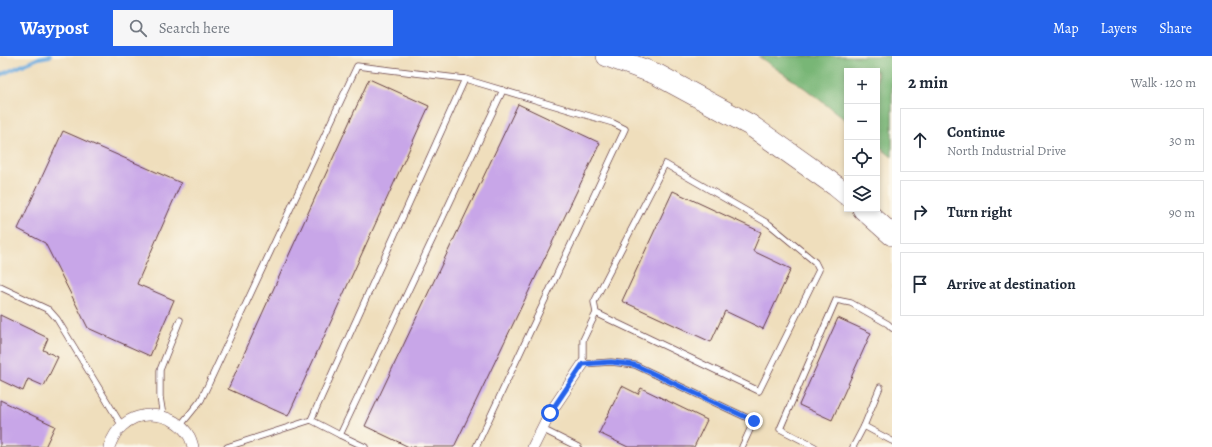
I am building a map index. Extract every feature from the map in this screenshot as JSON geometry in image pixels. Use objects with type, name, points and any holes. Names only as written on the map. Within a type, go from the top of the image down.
[{"type":"highway","points":[[607,56],[656,74],[750,125],[844,193]]},
{"type":"highway","points":[[866,212],[892,234]]},
{"type":"street","points":[[532,447],[550,413],[583,364]]},
{"type":"street","points":[[109,447],[114,435],[122,426],[134,418],[148,414],[163,416],[172,420],[189,436],[193,447]]},
{"type":"lane","points":[[180,426],[201,400],[357,66],[465,79],[613,123],[625,129],[476,447]]},
{"type":"lane","points":[[311,420],[465,79]]},
{"type":"lane","points":[[340,435],[503,90]]},
{"type":"lane","points":[[596,313],[759,391],[819,270],[816,262],[769,224],[665,164],[594,302],[596,313],[583,340],[583,364],[611,362],[635,365],[754,421],[742,447]]},
{"type":"lane","points":[[0,287],[49,310],[57,319],[122,426]]},
{"type":"lane","points":[[815,447],[780,429],[836,300],[850,303],[888,324],[892,328]]},
{"type":"lane","points":[[163,416],[160,396],[160,370],[180,320]]},
{"type":"lane","points":[[853,447],[864,426],[880,387]]},
{"type":"lane","points":[[227,447],[311,420],[365,447]]},
{"type":"lane","points":[[864,426],[892,441]]},
{"type":"lane","points":[[542,430],[578,447]]},
{"type":"green space","points":[[758,56],[892,56],[892,157],[880,147],[880,68],[844,68],[844,119],[806,89]]},
{"type":"building","points":[[369,79],[429,106],[288,416],[228,389]]},
{"type":"building","points":[[518,104],[600,143],[454,447],[409,447],[365,426]]},
{"type":"building","points":[[63,131],[181,183],[137,284],[174,300],[150,356],[88,328],[45,243],[18,229]]},
{"type":"building","points":[[673,191],[761,232],[753,251],[791,269],[763,329],[725,311],[711,342],[622,301]]},
{"type":"building","points":[[0,315],[48,338],[43,350],[58,357],[44,386],[28,379],[23,391],[0,380]]},
{"type":"building","points":[[838,318],[871,333],[832,420],[799,405]]},
{"type":"building","points":[[622,386],[638,394],[641,388],[707,420],[694,447],[628,447],[599,433]]},
{"type":"building","points":[[0,400],[55,426],[45,447],[0,447]]},
{"type":"waterway","points":[[0,75],[39,58],[50,56]]},
{"type":"route","points":[[550,413],[583,364],[611,362],[635,365],[754,421]]}]
